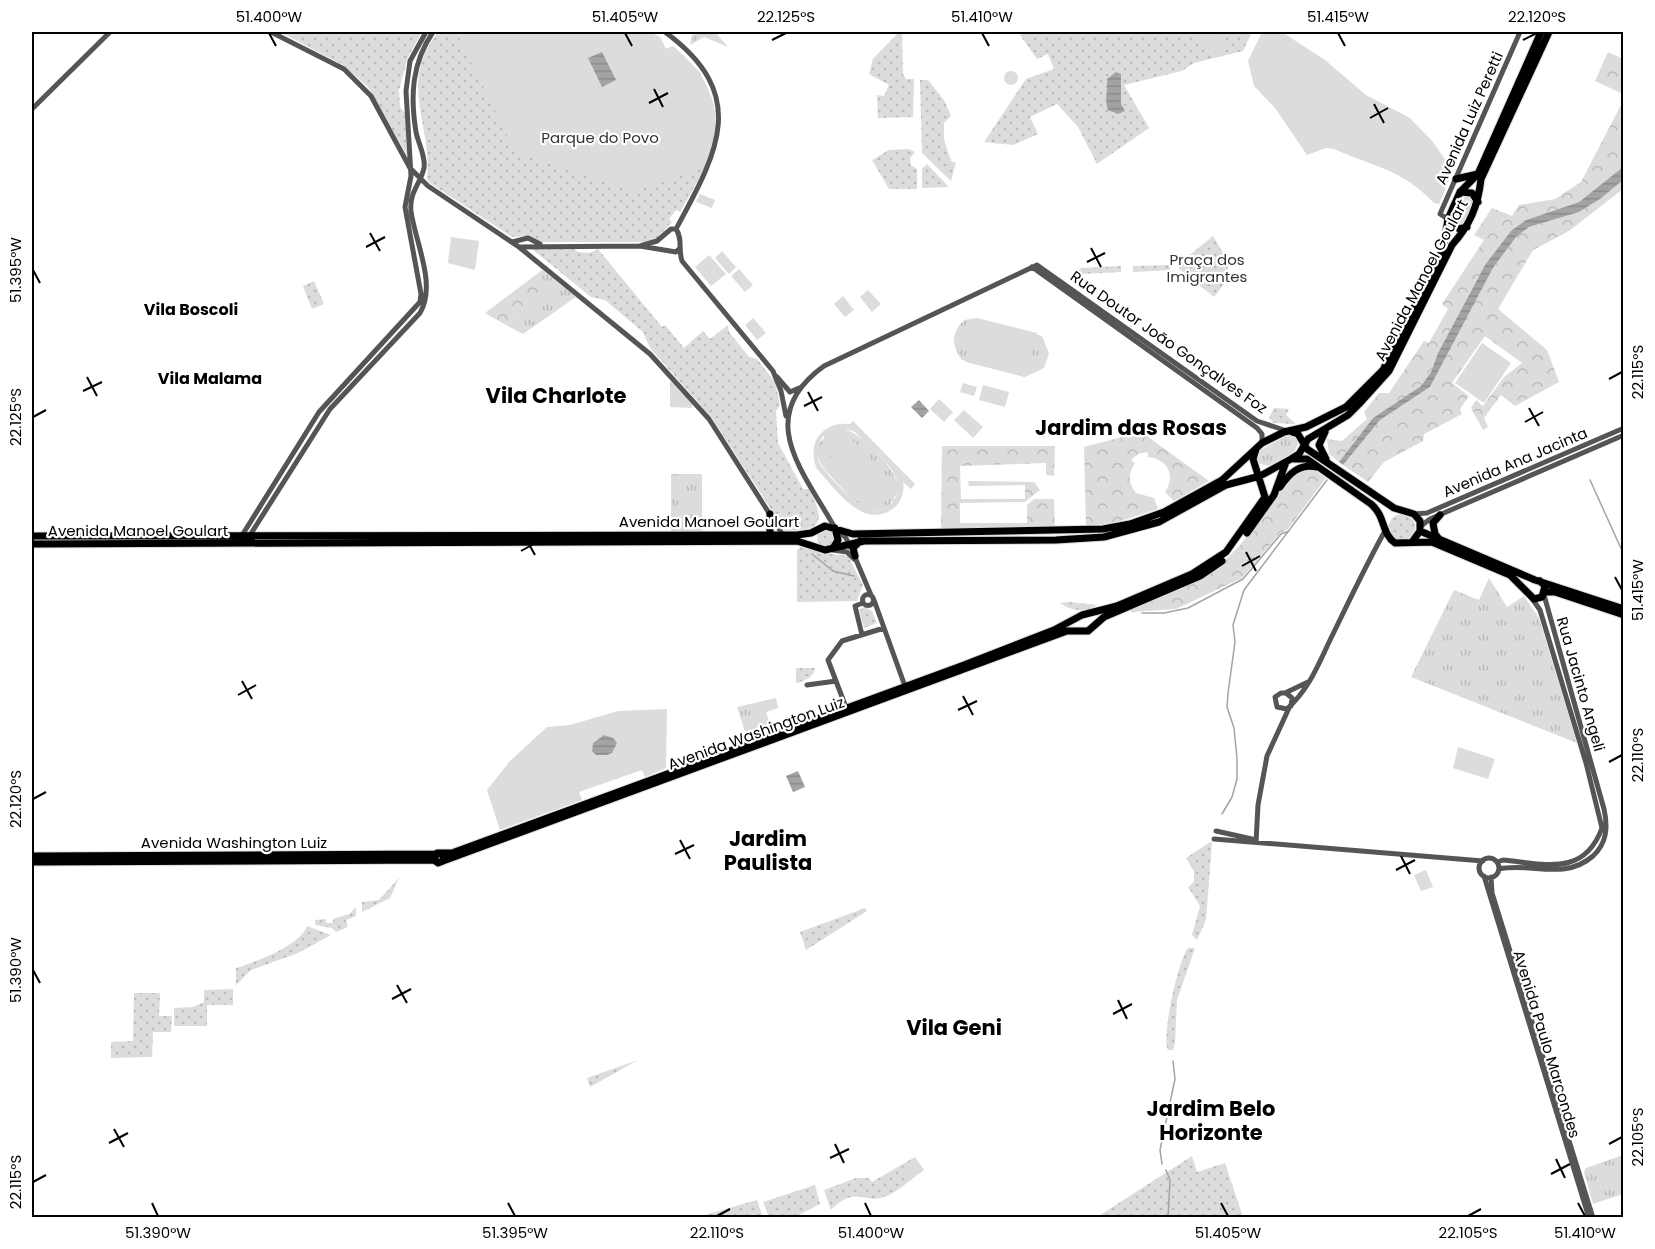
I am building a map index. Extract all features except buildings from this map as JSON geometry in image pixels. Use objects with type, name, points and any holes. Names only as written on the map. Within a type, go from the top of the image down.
[{"type":"main road","name":"Avenida Manoel Goulart","points":[[32,536],[245,539],[786,538],[816,531],[825,526],[853,534],[1057,532],[1103,529],[1130,524],[1164,512],[1222,480],[1260,445],[1284,432],[1306,427],[1346,407],[1383,370],[1443,249],[1448,219],[1460,192],[1478,174],[1541,32]]},
{"type":"main road","name":"Avenida Manoel Goulart","points":[[32,544],[232,543],[245,539],[770,535],[808,543],[820,549],[831,549],[860,541],[1056,540],[1104,537],[1159,522],[1226,485],[1260,476],[1289,461],[1299,454],[1308,439],[1330,427],[1354,408],[1389,371],[1452,245],[1467,227],[1478,202],[1481,180],[1549,32]]},
{"type":"main road","points":[[1456,179],[1478,174]]},
{"type":"main road","points":[[1460,192],[1472,193],[1478,202]]},
{"type":"main road","points":[[1448,219],[1459,229],[1467,227]]},
{"type":"main road","points":[[1329,464],[1319,445],[1322,435],[1330,427]]},
{"type":"main road","points":[[1292,432],[1298,434],[1304,445],[1329,464],[1394,508],[1414,514],[1420,528],[1441,541],[1538,580],[1623,609]]},
{"type":"main road","points":[[1260,445],[1253,459],[1265,497],[1237,540],[1215,561],[1189,578],[1077,619],[1079,630],[1088,631],[1104,617],[1189,578],[1227,556],[1290,474],[1297,469],[1310,466],[1322,469]]},
{"type":"main road","points":[[1274,495],[1289,461],[1307,459],[1379,511],[1390,540],[1401,545],[1412,542],[1432,542],[1505,572],[1517,580],[1529,595],[1539,598],[1544,593],[1545,586],[1538,580]]},
{"type":"main road","points":[[1385,528],[1390,515],[1403,510]]},
{"type":"main road","points":[[770,514],[770,535]]},
{"type":"main road","points":[[1440,515],[1435,519],[1433,528],[1441,541]]},
{"type":"main road","points":[[831,549],[838,540],[835,528]]},
{"type":"main road","points":[[1412,542],[1420,528]]},
{"type":"main road","points":[[816,531],[814,542],[820,549]]},
{"type":"main road","points":[[855,556],[853,548],[860,541]]},
{"type":"main road","points":[[1529,595],[1528,586],[1538,580]]},
{"type":"main road","points":[[1544,593],[1555,592],[1623,615]]},
{"type":"main road","points":[[1086,615],[1092,619],[1092,626]]},
{"type":"main road","name":"Avenida Washington Luiz","points":[[906,689],[1077,619]]},
{"type":"main road","name":"Avenida Washington Luiz","points":[[32,862],[439,858],[1067,631],[1079,630]]},
{"type":"main road","name":"Avenida Washington Luiz","points":[[32,856],[439,858]]},
{"type":"street","points":[[32,109],[110,32]]},
{"type":"street","points":[[271,32],[344,69],[371,96],[411,168],[420,178],[455,206],[516,245],[650,354],[709,419],[786,538]]},
{"type":"street","points":[[245,539],[319,412],[420,302],[421,294],[405,207],[411,168],[407,75],[413,55],[426,32]]},
{"type":"street","points":[[245,539],[330,410],[426,304],[426,289],[411,208],[414,189],[424,167],[414,114],[414,74],[417,60],[433,32]]},
{"type":"street","points":[[640,246],[657,241],[667,231],[676,229],[711,164],[719,133],[719,114],[707,77],[690,53],[665,32]]},
{"type":"street","name":"Avenida Luiz Peretti","points":[[1448,219],[1440,214],[1520,32]]},
{"type":"street","points":[[676,229],[681,237],[679,249],[682,261],[790,392],[829,364],[1034,266]]},
{"type":"street","points":[[667,231],[664,241],[668,251]]},
{"type":"street","points":[[516,245],[640,246],[676,252],[679,249]]},
{"type":"street","name":"Rua Doutor João Gonçalves Foz","points":[[1034,266],[1257,421],[1292,432]]},
{"type":"street","name":"Rua Doutor João Gonçalves Foz","points":[[1034,266],[1257,428],[1262,434],[1260,445]]},
{"type":"street","points":[[772,371],[781,390],[791,450],[835,528],[848,543],[855,556],[906,689]]},
{"type":"street","points":[[787,417],[801,385]]},
{"type":"street","name":"Avenida Ana Jacinta","points":[[1414,514],[1427,513],[1623,428]]},
{"type":"street","points":[[1612,433],[1615,440]]},
{"type":"street","name":"Avenida Ana Jacinta","points":[[1420,528],[1440,515],[1623,435]]},
{"type":"street","points":[[1277,707],[1283,710],[1290,707],[1312,680],[1385,528]]},
{"type":"street","points":[[1376,546],[1390,540]]},
{"type":"street","points":[[831,549],[847,552],[858,565]]},
{"type":"street","points":[[864,602],[865,579]]},
{"type":"street","name":"Rua Jacinto Angeli","points":[[1544,593],[1574,714]]},
{"type":"street","name":"Rua Jacinto Angeli","points":[[1499,869],[1563,870],[1581,865],[1599,851],[1607,827],[1574,714],[1540,610],[1529,595]]},
{"type":"street","points":[[862,635],[855,606],[872,598]]},
{"type":"street","points":[[864,602],[872,604],[872,598]]},
{"type":"street","points":[[864,602],[875,611],[881,621]]},
{"type":"street","points":[[847,710],[828,660],[838,645],[884,628]]},
{"type":"street","points":[[1280,728],[1281,716],[1275,697],[1312,680]]},
{"type":"street","points":[[807,685],[836,681]]},
{"type":"street","points":[[1256,842],[1258,806],[1267,756],[1292,698],[1285,693]]},
{"type":"street","name":"Rua Jacinto Angeli","points":[[1497,862],[1503,860],[1565,864],[1579,860],[1590,852],[1602,828],[1588,762]]},
{"type":"street","points":[[1216,831],[1256,842]]},
{"type":"street","points":[[1214,839],[1483,861],[1490,858],[1497,862],[1499,869],[1491,877],[1484,876],[1480,867],[1483,861]]},
{"type":"street","name":"Avenida Paulo Marcondes","points":[[1484,876],[1591,1218]]},
{"type":"street","name":"Avenida Paulo Marcondes","points":[[1491,877],[1492,893],[1512,964]]},
{"type":"green space","points":[[280,32],[422,32],[408,57],[399,90],[400,107],[405,113],[407,155],[368,87],[343,65]]},
{"type":"green space","name":"Parque do Povo","points":[[438,32],[649,32],[660,37],[666,49],[673,46],[700,72],[714,105],[705,168],[680,212],[676,210],[669,219],[672,222],[658,237],[649,242],[542,242],[527,236],[512,237],[430,183],[427,179],[428,159],[418,87],[420,69],[426,51]]},
{"type":"green space","points":[[456,32],[649,32],[660,37],[666,49],[673,46],[687,59],[707,86],[713,101],[715,132],[705,168],[636,191],[516,153]]},
{"type":"green space","points":[[693,32],[715,32],[728,47],[704,37],[690,45]]},
{"type":"green space","points":[[899,32],[902,32],[903,74],[906,79],[914,79],[913,117],[878,118],[877,95],[884,96],[889,85],[869,74],[873,59]]},
{"type":"green space","points":[[1018,32],[1252,32],[1243,51],[1194,63],[1182,71],[1124,85],[1149,128],[1097,164],[1078,127],[1057,104],[1030,117],[1038,134],[1013,145],[984,142],[1026,79],[1054,69],[1048,54],[1037,59]]},
{"type":"green space","points":[[1189,32],[1213,32],[1224,44],[1210,56]]},
{"type":"green space","points":[[1262,32],[1282,32],[1325,60],[1366,95],[1410,118],[1433,142],[1453,171],[1439,204],[1434,203],[1399,176],[1334,149],[1326,148],[1307,155],[1275,108],[1254,86],[1248,61]]},
{"type":"green space","points":[[1608,52],[1623,59],[1623,94],[1595,81]]},
{"type":"green space","points":[[1008,71],[1014,71],[1018,78],[1014,85],[1008,85],[1004,81],[1004,75]]},
{"type":"green space","points":[[920,80],[928,80],[944,100],[951,116],[944,123],[944,140],[951,161],[956,163],[951,181],[922,153]]},
{"type":"green space","points":[[1623,101],[1623,167],[1579,202],[1526,220],[1485,265],[1438,353],[1431,372],[1421,386],[1373,418],[1339,462],[1329,454],[1327,439],[1342,441],[1367,419],[1364,412],[1379,393],[1389,393],[1424,341],[1429,343],[1448,309],[1442,304],[1484,240],[1474,235],[1492,208],[1512,216],[1519,205],[1555,199],[1581,182]]},
{"type":"green space","points":[[909,149],[915,152],[910,158],[911,165],[917,169],[917,189],[889,189],[872,160],[889,150]]},
{"type":"green space","points":[[927,164],[949,187],[922,188],[922,169]]},
{"type":"green space","points":[[1623,180],[1623,189],[1569,231],[1533,250],[1498,309],[1547,350],[1559,382],[1515,406],[1501,395],[1484,418],[1488,427],[1483,430],[1471,408],[1476,400],[1483,406],[1504,377],[1522,363],[1485,336],[1452,383],[1469,396],[1460,409],[1462,414],[1424,434],[1423,441],[1384,462],[1368,482],[1343,465],[1380,420],[1430,387],[1493,268],[1516,237],[1529,227],[1579,212],[1600,199]]},
{"type":"green space","points":[[700,194],[715,200],[712,208],[696,202]]},
{"type":"green space","points":[[1465,196],[1471,197],[1474,203],[1465,222],[1461,224],[1454,217]]},
{"type":"green space","name":"Praça dos Imigrantes","points":[[1213,236],[1229,263],[1224,284],[1214,297],[1179,269],[1179,264]]},
{"type":"green space","points":[[451,237],[479,241],[475,270],[448,263]]},
{"type":"green space","points":[[532,249],[574,249],[578,252],[589,253],[598,249],[662,327],[665,325],[684,348],[703,331],[710,339],[728,325],[729,332],[749,357],[757,359],[775,382],[780,405],[776,411],[778,443],[803,489],[809,489],[818,510],[818,522],[807,529],[785,531],[712,418],[650,348],[643,332],[605,300],[591,297]]},
{"type":"green space","points":[[722,251],[736,267],[729,274],[715,258]]},
{"type":"green space","points":[[709,255],[726,274],[711,286],[695,267]]},
{"type":"green space","points":[[1170,265],[1170,270],[1133,272],[1133,266]]},
{"type":"green space","points":[[1121,266],[1121,272],[1081,274],[1078,271],[1081,268]]},
{"type":"green space","points":[[739,269],[753,285],[745,292],[731,276]]},
{"type":"green space","points":[[542,270],[576,297],[523,334],[506,325],[554,288],[537,274]]},
{"type":"green space","points":[[537,274],[555,288],[506,325],[485,313]]},
{"type":"green space","points":[[314,281],[324,304],[312,309],[303,286]]},
{"type":"green space","points":[[868,290],[881,304],[872,312],[860,297]]},
{"type":"green space","points":[[843,296],[854,310],[845,317],[834,304]]},
{"type":"green space","points":[[753,318],[766,333],[757,340],[745,325]]},
{"type":"green space","points":[[977,318],[1042,336],[1049,353],[1044,368],[1025,377],[962,360],[954,344],[955,334],[964,320]]},
{"type":"green space","points":[[977,318],[1037,333],[1025,377],[966,362]]},
{"type":"green space","points":[[1482,343],[1511,363],[1484,403],[1455,383]]},
{"type":"green space","points":[[670,381],[692,404],[692,408],[670,407]]},
{"type":"green space","points":[[963,383],[977,387],[974,396],[960,392]]},
{"type":"green space","points":[[983,385],[1009,392],[1005,407],[979,400]]},
{"type":"green space","points":[[939,399],[953,412],[944,422],[930,409]]},
{"type":"green space","points":[[1274,408],[1289,409],[1286,415],[1296,424],[1273,423],[1269,418]]},
{"type":"green space","points":[[964,410],[983,427],[973,438],[954,420]]},
{"type":"green space","points":[[853,421],[915,484],[911,489],[903,482],[903,494],[900,501],[891,510],[880,514],[869,514],[859,510],[840,495],[817,469],[814,451],[819,436],[831,426],[850,424]],"holes":[[[846,429],[855,432],[886,462],[897,480],[898,490],[895,499],[884,488],[882,490],[893,502],[881,510],[866,509],[850,497],[833,480],[818,459],[818,447],[823,436],[835,444],[844,439]]]},
{"type":"green space","points":[[841,428],[868,444],[893,473],[899,491],[888,507],[872,511],[862,507],[820,463],[817,448],[821,441]]},
{"type":"green space","points":[[1141,432],[1209,481],[1174,501],[1165,492],[1170,474],[1165,465],[1155,458],[1148,457],[1148,452],[1138,454],[1131,460],[1135,463],[1130,475],[1131,486],[1136,493],[1154,498],[1158,509],[1117,522],[1086,527],[1084,447]]},
{"type":"green space","points":[[1287,435],[1296,438],[1298,444],[1294,452],[1269,466],[1260,464],[1257,459],[1259,451]]},
{"type":"green space","points":[[850,438],[890,479],[865,503],[826,462]]},
{"type":"green space","points":[[942,446],[1055,446],[1054,476],[1046,475],[1046,463],[960,466],[961,499],[1025,499],[1025,485],[969,486],[968,481],[1034,482],[1040,490],[1025,502],[960,503],[960,523],[1027,523],[1027,505],[1034,499],[1054,499],[1055,529],[941,529]]},
{"type":"green space","points":[[1313,469],[1326,478],[1288,529],[1280,533],[1242,578],[1176,609],[1131,612],[1130,609],[1218,568],[1241,544],[1290,475]]},
{"type":"green space","points":[[671,474],[702,474],[702,531],[671,531]]},
{"type":"green space","points":[[1402,514],[1412,517],[1415,527],[1412,537],[1402,540],[1392,537],[1389,527],[1392,517]]},
{"type":"green space","points":[[826,529],[834,534],[835,538],[830,546],[826,547],[818,542],[817,538],[822,530]]},
{"type":"green space","points":[[803,545],[825,553],[848,556],[863,585],[857,601],[797,602],[797,550]]},
{"type":"green space","points":[[1489,578],[1507,607],[1524,596],[1539,618],[1577,743],[1411,677],[1454,590],[1479,600]]},
{"type":"green space","points":[[1060,603],[1097,605],[1093,608],[1079,610]]},
{"type":"green space","points":[[865,607],[872,611],[877,623],[864,628],[859,610]]},
{"type":"green space","points":[[796,668],[815,668],[813,674],[808,678],[796,683]]},
{"type":"green space","points":[[776,698],[778,708],[766,712],[773,732],[748,741],[737,707]]},
{"type":"green space","points":[[667,709],[666,768],[645,777],[642,770],[579,792],[582,800],[500,830],[487,790],[510,761],[547,727],[570,725],[618,711]]},
{"type":"green space","points":[[1458,747],[1495,759],[1488,779],[1453,768]]},
{"type":"green space","points":[[1212,842],[1206,920],[1197,940],[1192,935],[1200,906],[1188,887],[1194,882],[1194,871],[1186,858]]},
{"type":"green space","points":[[1426,870],[1433,887],[1421,891],[1414,875]]},
{"type":"green space","points":[[399,878],[390,898],[362,912],[362,902],[379,900]]},
{"type":"green space","points":[[356,907],[356,916],[346,920],[348,927],[336,932],[332,928],[315,925],[315,920],[326,919],[326,923],[333,923],[333,919],[349,914]]},
{"type":"green space","points":[[865,908],[867,911],[806,950],[800,932]]},
{"type":"green space","points":[[307,926],[331,935],[298,953],[251,970],[236,985],[236,968],[286,946],[296,940]]},
{"type":"green space","points":[[1188,948],[1195,948],[1177,1000],[1175,1043],[1173,1050],[1168,1050],[1166,1043],[1172,999],[1180,967]]},
{"type":"green space","points":[[233,989],[233,1005],[207,1005],[207,1026],[174,1026],[174,1008],[193,1007],[204,1002],[204,990]]},
{"type":"green space","points":[[134,993],[160,993],[159,1016],[172,1016],[171,1032],[153,1032],[152,1057],[111,1058],[111,1042],[133,1041]]},
{"type":"green space","points":[[638,1060],[590,1087],[587,1078]]},
{"type":"green space","points":[[1623,1155],[1623,1194],[1593,1204],[1584,1172],[1586,1168]]},
{"type":"green space","points":[[1192,1156],[1197,1172],[1225,1163],[1243,1217],[1097,1217]]},
{"type":"green space","points":[[915,1157],[924,1170],[894,1192],[877,1199],[847,1198],[831,1210],[824,1190],[856,1178],[869,1178],[872,1182]]},
{"type":"green space","points":[[914,1161],[920,1170],[904,1179],[899,1170]]},
{"type":"green space","points":[[815,1185],[820,1204],[799,1215],[769,1217],[763,1202]]},
{"type":"green space","points":[[757,1200],[762,1215],[698,1217]]},
{"type":"shaded area","points":[[602,52],[616,80],[602,87],[588,58]]},
{"type":"shaded area","points":[[1116,72],[1121,74],[1121,104],[1125,111],[1118,114],[1108,110],[1106,102],[1107,79]]},
{"type":"shaded area","points":[[1623,167],[1623,180],[1600,199],[1579,212],[1529,227],[1516,237],[1493,268],[1430,387],[1380,420],[1343,465],[1339,462],[1373,418],[1421,386],[1431,372],[1438,353],[1485,265],[1511,231],[1526,220],[1579,202]]},
{"type":"shaded area","points":[[919,400],[929,411],[922,418],[911,407]]},
{"type":"shaded area","points":[[604,735],[613,738],[617,743],[612,753],[596,755],[592,751],[593,743]]},
{"type":"shaded area","points":[[798,771],[805,787],[793,792],[786,776]]},
{"type":"waterway","points":[[1222,814],[1232,797],[1237,779],[1234,728],[1227,707],[1235,642],[1233,625],[1244,590],[1327,480]]},
{"type":"waterway","points":[[1590,480],[1624,555]]},
{"type":"waterway","points":[[1142,613],[1164,613],[1188,608],[1243,579],[1281,534],[1289,531]]},
{"type":"waterway","points":[[812,554],[833,571],[854,576]]},
{"type":"waterway","points":[[1162,1164],[1160,1150],[1175,1079],[1173,1061]]},
{"type":"waterway","points":[[1166,1170],[1170,1180],[1168,1218]]},
{"type":"district","name":"Vila Boscoli","points":[[191,309]]},
{"type":"district","name":"Vila Malama","points":[[210,378]]},
{"type":"district","name":"Vila Charlote","points":[[556,395]]},
{"type":"district","name":"Jardim das Rosas","points":[[1131,427]]},
{"type":"district","name":"Jardim Paulista","points":[[768,850]]},
{"type":"district","name":"Vila Geni","points":[[954,1027]]},
{"type":"district","name":"Jardim Belo Horizonte","points":[[1211,1120]]}]
